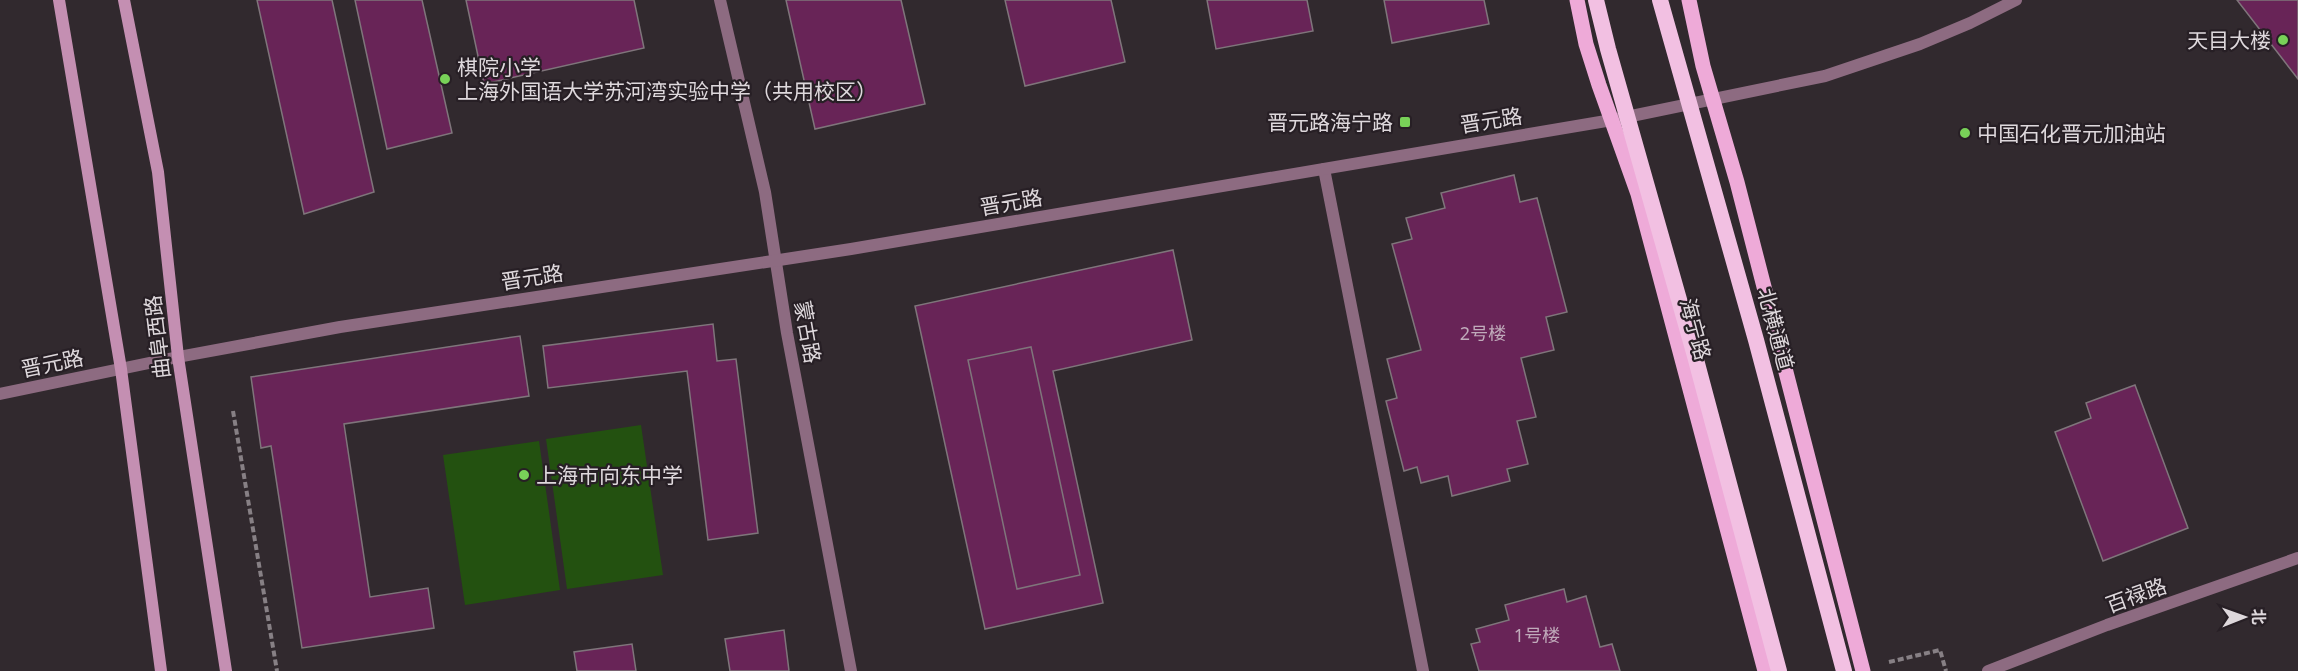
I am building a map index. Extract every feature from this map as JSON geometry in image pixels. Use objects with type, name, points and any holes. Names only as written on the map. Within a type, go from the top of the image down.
[{"type":"highway","points":[[1596,0],[1608,50],[1695,356],[1779,671]]},
{"type":"highway","name":"北横通道","points":[[1660,0],[1756,340],[1844,671]]},
{"type":"main road","name":"曲阜西路","points":[[59,0],[121,369],[161,671]]},
{"type":"main road","name":"曲阜西路","points":[[124,0],[158,172],[178,357],[226,671]]},
{"type":"main road","name":"海宁路","points":[[1577,0],[1587,44],[1638,194],[1765,671]]},
{"type":"main road","points":[[1689,0],[1712,100],[1737,182],[1862,669]]},
{"type":"street","name":"蒙古路","points":[[720,0],[765,192],[788,333],[851,671]]},
{"type":"street","name":"晋元路","points":[[0,394],[178,357],[427,313],[777,260],[1612,120],[1825,76],[1920,44],[2016,0]]},
{"type":"street","points":[[1324,169],[1423,671]]},
{"type":"street","name":"百禄路","points":[[1988,671],[2107,625],[2298,558]]},
{"type":"path","points":[[233,411],[277,671]]},
{"type":"path","points":[[1862,669],[1940,650],[1946,671]]},
{"type":"green space","points":[[641,425],[663,575],[567,589],[546,439]]},
{"type":"green space","points":[[539,441],[560,590],[465,605],[443,455]]},
{"type":"building","points":[[257,0],[332,0],[374,192],[304,214]]},
{"type":"building","points":[[355,0],[422,0],[452,133],[387,149]]},
{"type":"building","points":[[466,0],[634,0],[644,48],[484,84]]},
{"type":"building","points":[[786,0],[901,0],[925,104],[815,129]]},
{"type":"building","points":[[1005,0],[1111,0],[1125,62],[1025,86]]},
{"type":"building","points":[[1207,0],[1307,0],[1313,31],[1216,49]]},
{"type":"building","points":[[1384,0],[1484,0],[1489,24],[1392,43]]},
{"type":"building","name":"天目大楼","points":[[2237,0],[2298,0],[2298,79]]},
{"type":"building","points":[[1514,175],[1520,202],[1537,198],[1567,312],[1546,317],[1554,350],[1521,358],[1536,417],[1517,421],[1528,464],[1507,469],[1510,481],[1452,496],[1448,476],[1421,483],[1417,467],[1404,471],[1386,401],[1397,398],[1387,359],[1421,350],[1392,244],[1412,239],[1406,218],[1445,208],[1441,193]]},
{"type":"building","points":[[1173,250],[1192,340],[1053,371],[1103,603],[985,629],[915,306]]},
{"type":"building","points":[[713,324],[717,361],[736,359],[758,533],[708,540],[687,371],[548,388],[543,346]]},
{"type":"building","points":[[520,336],[529,396],[344,424],[370,597],[428,588],[434,628],[302,648],[271,446],[261,448],[251,377]]},
{"type":"building","points":[[1031,347],[1080,575],[1017,589],[968,360]]},
{"type":"building","points":[[2135,385],[2188,528],[2103,561],[2055,432],[2091,418],[2086,403]]},
{"type":"building","points":[[1564,589],[1567,602],[1586,596],[1600,647],[1612,644],[1620,671],[1479,671],[1471,644],[1480,642],[1476,629],[1509,620],[1505,605]]},
{"type":"building","points":[[784,630],[789,671],[730,671],[725,639]]},
{"type":"building","points":[[632,644],[636,671],[577,671],[574,652]]},
{"type":"place","name":"天目大楼","points":[[2283,40]]},
{"type":"place","name":"棋院小学 上海外国语大学苏河湾实验中学（共用校区）","points":[[445,79]]},
{"type":"place","name":"晋元路海宁路","points":[[1405,122]]},
{"type":"place","name":"中国石化晋元加油站","points":[[1965,133]]},
{"type":"place","name":"上海市向东中学","points":[[524,475]]}]
